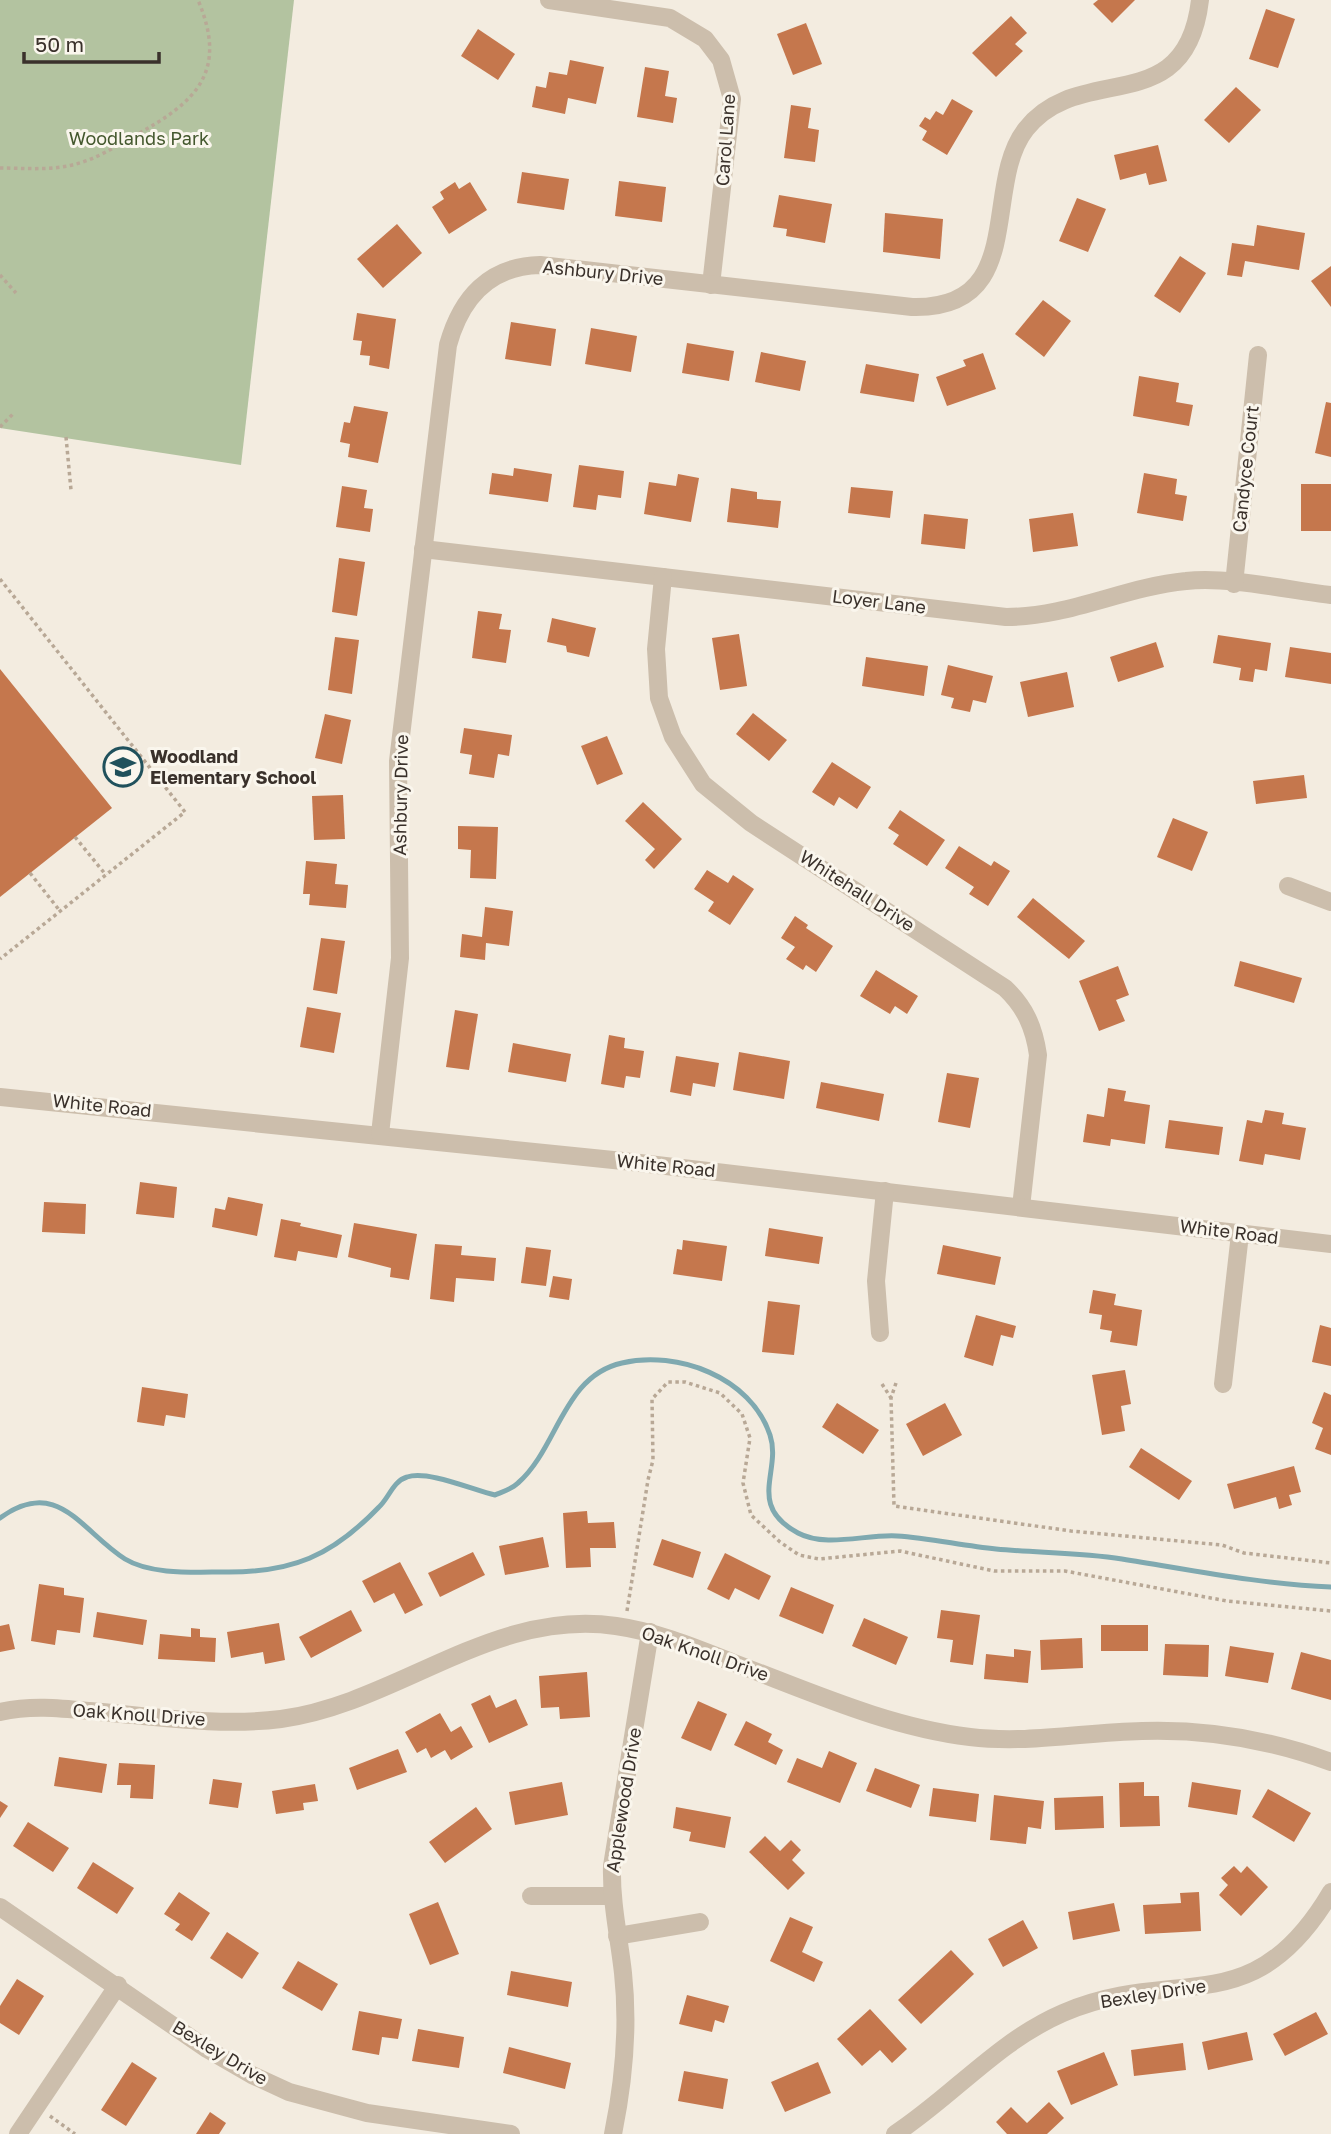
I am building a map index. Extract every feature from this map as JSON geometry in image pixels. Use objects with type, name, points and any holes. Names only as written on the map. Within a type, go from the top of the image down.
[{"type":"street","name":"Carol Lane","points":[[550,0],[670,18],[705,39],[721,60],[732,99],[712,285]]},
{"type":"street","name":"Ashbury Drive","points":[[380,1135],[400,958],[398,761],[447,345],[459,312],[476,289],[499,273],[526,265],[912,307],[926,308],[952,301],[974,285],[990,263],[998,242],[1011,158],[1028,126],[1058,103],[1143,81],[1170,67],[1188,43],[1200,0]]},
{"type":"street","name":"Candyce Court","points":[[1234,584],[1258,355]]},
{"type":"street","name":"Loyer Lane","points":[[423,549],[1016,617],[1063,612],[1158,585],[1187,580],[1331,595]]},
{"type":"street","name":"Whitehall Drive","points":[[663,577],[656,649],[659,698],[673,737],[703,784],[751,823],[1005,988],[1024,1011],[1031,1024],[1038,1055],[1021,1207]]},
{"type":"street","points":[[1288,886],[1331,902]]},
{"type":"street","name":"White Road","points":[[0,1097],[380,1135],[1331,1244]]},
{"type":"street","points":[[880,1333],[876,1282],[885,1191]]},
{"type":"street","points":[[1223,1384],[1240,1234]]},
{"type":"street","name":"Oak Knoll Drive","points":[[0,1712],[45,1707],[220,1721],[284,1718],[351,1699],[516,1633],[586,1624],[650,1632],[858,1710],[939,1732],[1014,1740],[1182,1731],[1272,1744],[1331,1762]]},
{"type":"street","name":"Applewood Drive","points":[[613,2134],[625,2046],[624,1994],[611,1896],[616,1839],[650,1632]]},
{"type":"street","name":"Bexley Drive","points":[[895,2134],[996,2052],[1029,2030],[1065,2012],[1129,1995],[1220,1984],[1260,1968],[1284,1952],[1305,1932],[1331,1892]]},
{"type":"street","points":[[531,1896],[611,1896]]},
{"type":"street","name":"Bexley Drive","points":[[0,1907],[118,1985],[207,2049],[252,2075],[289,2092],[367,2113],[511,2134]]},
{"type":"street","points":[[617,1936],[700,1922]]},
{"type":"street","points":[[19,2134],[118,1985]]},
{"type":"path","points":[[0,169],[74,165],[100,155],[191,100],[204,79],[210,54],[205,16],[198,0]]},
{"type":"path","points":[[0,275],[16,293]]},
{"type":"path","points":[[0,427],[14,413]]},
{"type":"path","points":[[66,437],[71,490]]},
{"type":"path","points":[[0,579],[185,811],[0,959]]},
{"type":"path","points":[[75,837],[106,875]]},
{"type":"path","points":[[30,873],[60,911]]},
{"type":"path","points":[[627,1613],[653,1460],[652,1399],[662,1386],[674,1381],[711,1389],[736,1405],[750,1438],[743,1483],[751,1515],[780,1542],[799,1555],[819,1559],[900,1550],[994,1571],[1065,1572],[1227,1601],[1331,1611]]},
{"type":"path","points":[[896,1383],[891,1398],[894,1506],[1071,1531],[1222,1545],[1244,1553],[1331,1563]]},
{"type":"path","points":[[882,1384],[891,1398]]},
{"type":"path","points":[[36,2107],[75,2134]]},
{"type":"green space","name":"Woodlands Park","points":[[0,0],[294,0],[241,465],[0,428]]},
{"type":"building","points":[[1098,0],[1135,0],[1112,23],[1093,4]]},
{"type":"building","points":[[1266,9],[1295,19],[1278,68],[1249,59]]},
{"type":"building","points":[[1011,16],[1027,33],[1015,44],[1023,51],[996,77],[972,53]]},
{"type":"building","points":[[806,23],[822,64],[793,75],[777,34]]},
{"type":"building","points":[[478,29],[515,54],[498,80],[461,56]]},
{"type":"building","points":[[570,60],[604,67],[596,104],[568,98],[565,114],[532,107],[536,86],[546,88],[549,72],[567,75]]},
{"type":"building","points":[[645,67],[669,71],[665,96],[677,98],[673,123],[637,117]]},
{"type":"building","points":[[1236,87],[1261,110],[1229,143],[1204,120]]},
{"type":"building","points":[[952,99],[973,111],[947,155],[922,140],[927,131],[919,126],[925,117],[930,120],[936,111],[943,115]]},
{"type":"building","points":[[791,105],[811,108],[808,128],[819,130],[815,162],[784,158]]},
{"type":"building","points":[[1158,145],[1167,181],[1149,185],[1146,173],[1120,180],[1114,155]]},
{"type":"building","points":[[522,172],[569,179],[564,210],[517,203]]},
{"type":"building","points":[[619,181],[666,187],[662,222],[615,216]]},
{"type":"building","points":[[455,182],[459,189],[470,182],[487,210],[449,234],[432,207],[444,199],[440,192]]},
{"type":"building","points":[[779,195],[832,204],[825,243],[786,236],[787,229],[773,227]]},
{"type":"building","points":[[1077,198],[1106,209],[1088,252],[1059,241]]},
{"type":"building","points":[[885,213],[943,219],[940,259],[883,252]]},
{"type":"building","points":[[397,224],[422,253],[383,288],[357,259]]},
{"type":"building","points":[[1257,225],[1305,233],[1299,270],[1245,261],[1242,277],[1227,275],[1232,243],[1254,246]]},
{"type":"building","points":[[1180,256],[1206,273],[1180,313],[1154,296]]},
{"type":"building","points":[[1331,266],[1331,307],[1311,281]]},
{"type":"building","points":[[1043,300],[1071,321],[1044,357],[1015,334]]},
{"type":"building","points":[[357,313],[396,319],[389,369],[369,365],[370,356],[360,355],[362,341],[353,340]]},
{"type":"building","points":[[511,322],[556,329],[551,366],[505,359]]},
{"type":"building","points":[[591,328],[637,336],[631,372],[585,364]]},
{"type":"building","points":[[687,343],[734,351],[729,381],[682,373]]},
{"type":"building","points":[[761,352],[806,361],[800,391],[755,382]]},
{"type":"building","points":[[983,353],[996,389],[947,406],[936,377],[966,366],[963,360]]},
{"type":"building","points":[[866,364],[919,374],[914,402],[860,393]]},
{"type":"building","points":[[1139,376],[1179,383],[1176,402],[1193,405],[1189,426],[1133,416]]},
{"type":"building","points":[[1326,402],[1331,403],[1331,457],[1315,453]]},
{"type":"building","points":[[354,406],[388,412],[378,463],[348,457],[350,444],[340,442],[344,422],[350,423]]},
{"type":"building","points":[[579,465],[624,471],[621,498],[598,495],[596,510],[573,507]]},
{"type":"building","points":[[514,468],[552,474],[548,502],[489,494],[492,473],[513,476]]},
{"type":"building","points":[[1144,473],[1177,479],[1175,494],[1187,496],[1183,521],[1137,513]]},
{"type":"building","points":[[678,474],[699,478],[691,522],[644,514],[649,482],[676,486]]},
{"type":"building","points":[[1301,484],[1331,484],[1331,531],[1301,531]]},
{"type":"building","points":[[342,486],[367,490],[364,508],[373,509],[370,532],[336,527]]},
{"type":"building","points":[[851,487],[893,491],[890,518],[848,513]]},
{"type":"building","points":[[731,488],[757,492],[757,499],[781,501],[778,528],[727,522]]},
{"type":"building","points":[[1073,513],[1078,546],[1033,552],[1029,519]]},
{"type":"building","points":[[924,514],[968,519],[965,549],[921,544]]},
{"type":"building","points":[[339,558],[365,562],[357,616],[332,612]]},
{"type":"building","points":[[478,611],[502,614],[499,629],[511,630],[506,663],[472,658]]},
{"type":"building","points":[[552,618],[596,628],[589,657],[567,652],[566,646],[547,642]]},
{"type":"building","points":[[739,634],[747,686],[720,690],[712,638]]},
{"type":"building","points":[[1218,635],[1271,643],[1267,671],[1255,669],[1253,682],[1239,680],[1241,668],[1213,663]]},
{"type":"building","points":[[335,637],[359,640],[352,694],[328,690]]},
{"type":"building","points":[[1156,642],[1164,667],[1118,682],[1110,657]]},
{"type":"building","points":[[1290,647],[1331,653],[1331,684],[1285,677]]},
{"type":"building","points":[[866,657],[928,666],[924,696],[862,686]]},
{"type":"building","points":[[948,665],[993,676],[986,703],[973,700],[970,712],[951,708],[954,698],[941,695]]},
{"type":"building","name":"Woodland Elementary School","points":[[0,669],[112,808],[0,897]]},
{"type":"building","points":[[1067,672],[1074,707],[1028,717],[1020,682]]},
{"type":"building","points":[[753,713],[787,740],[769,761],[736,734]]},
{"type":"building","points":[[325,714],[351,720],[342,764],[315,758]]},
{"type":"building","points":[[464,728],[512,735],[509,756],[498,754],[494,778],[469,774],[472,755],[460,753]]},
{"type":"building","points":[[607,736],[623,774],[597,785],[581,746]]},
{"type":"building","points":[[832,762],[871,787],[857,809],[839,797],[834,806],[812,792]]},
{"type":"building","points":[[1304,775],[1307,798],[1256,804],[1253,781]]},
{"type":"building","points":[[343,795],[345,839],[314,840],[312,796]]},
{"type":"building","points":[[643,802],[682,839],[654,869],[645,860],[655,849],[625,821]]},
{"type":"building","points":[[900,810],[945,840],[927,866],[893,844],[899,835],[888,828]]},
{"type":"building","points":[[1173,818],[1208,832],[1192,871],[1157,857]]},
{"type":"building","points":[[458,826],[498,827],[496,879],[470,878],[471,850],[458,849]]},
{"type":"building","points":[[959,846],[991,866],[994,861],[1010,871],[988,906],[969,894],[974,887],[945,868]]},
{"type":"building","points":[[306,861],[337,864],[335,884],[348,885],[346,908],[309,905],[310,894],[303,894]]},
{"type":"building","points":[[707,870],[728,883],[733,875],[754,889],[730,925],[708,911],[714,902],[694,889]]},
{"type":"building","points":[[1033,898],[1085,941],[1069,959],[1017,917]]},
{"type":"building","points":[[485,907],[513,911],[509,946],[486,943],[485,960],[460,957],[462,934],[482,937]]},
{"type":"building","points":[[795,916],[808,925],[806,928],[833,946],[816,972],[806,965],[803,970],[786,959],[795,947],[781,938]]},
{"type":"building","points":[[321,938],[345,941],[337,994],[313,990]]},
{"type":"building","points":[[1240,961],[1302,978],[1294,1003],[1234,986]]},
{"type":"building","points":[[1118,966],[1129,995],[1116,1000],[1125,1021],[1099,1031],[1079,981]]},
{"type":"building","points":[[876,970],[918,996],[907,1014],[895,1006],[890,1014],[860,996]]},
{"type":"building","points":[[307,1007],[341,1013],[334,1053],[300,1047]]},
{"type":"building","points":[[455,1010],[478,1014],[469,1070],[446,1067]]},
{"type":"building","points":[[609,1035],[625,1038],[624,1048],[644,1051],[640,1078],[626,1076],[624,1088],[601,1084]]},
{"type":"building","points":[[513,1043],[571,1054],[566,1082],[508,1072]]},
{"type":"building","points":[[739,1052],[790,1061],[784,1099],[733,1090]]},
{"type":"building","points":[[676,1056],[719,1063],[715,1087],[693,1083],[691,1096],[670,1092]]},
{"type":"building","points":[[947,1073],[979,1078],[970,1128],[938,1122]]},
{"type":"building","points":[[821,1082],[884,1094],[879,1121],[816,1108]]},
{"type":"building","points":[[1108,1088],[1126,1091],[1124,1101],[1150,1105],[1145,1144],[1111,1139],[1110,1146],[1083,1142],[1087,1114],[1104,1117]]},
{"type":"building","points":[[1265,1110],[1284,1113],[1282,1124],[1306,1128],[1300,1160],[1265,1154],[1263,1165],[1239,1161],[1247,1120],[1262,1123]]},
{"type":"building","points":[[1169,1120],[1223,1127],[1219,1155],[1165,1148]]},
{"type":"building","points":[[140,1182],[177,1187],[174,1218],[136,1214]]},
{"type":"building","points":[[228,1197],[263,1204],[257,1236],[212,1227],[215,1208],[225,1210]]},
{"type":"building","points":[[44,1202],[86,1204],[85,1234],[42,1232]]},
{"type":"building","points":[[281,1219],[342,1235],[337,1258],[298,1251],[296,1261],[274,1257]]},
{"type":"building","points":[[354,1223],[417,1234],[409,1280],[390,1277],[391,1268],[348,1257]]},
{"type":"building","points":[[769,1228],[823,1237],[819,1264],[765,1256]]},
{"type":"building","points":[[683,1240],[727,1246],[722,1281],[673,1274],[677,1249],[682,1250]]},
{"type":"building","points":[[435,1244],[462,1246],[461,1255],[496,1258],[494,1281],[456,1278],[454,1302],[430,1299]]},
{"type":"building","points":[[943,1245],[1001,1257],[995,1285],[937,1274]]},
{"type":"building","points":[[526,1247],[551,1250],[546,1286],[521,1283]]},
{"type":"building","points":[[553,1276],[572,1279],[569,1300],[549,1297]]},
{"type":"building","points":[[1093,1290],[1116,1294],[1114,1305],[1142,1310],[1137,1346],[1110,1342],[1112,1331],[1100,1329],[1102,1315],[1089,1313]]},
{"type":"building","points":[[768,1301],[800,1305],[794,1355],[762,1352]]},
{"type":"building","points":[[976,1315],[1016,1326],[1013,1338],[1001,1335],[993,1366],[964,1357]]},
{"type":"building","points":[[1320,1325],[1331,1328],[1331,1366],[1312,1362]]},
{"type":"building","points":[[1125,1370],[1131,1404],[1121,1406],[1125,1431],[1102,1435],[1092,1375]]},
{"type":"building","points":[[142,1387],[188,1394],[185,1418],[166,1415],[164,1426],[137,1422]]},
{"type":"building","points":[[1324,1392],[1331,1395],[1331,1455],[1315,1449],[1323,1428],[1312,1423]]},
{"type":"building","points":[[837,1403],[879,1430],[863,1454],[822,1427]]},
{"type":"building","points":[[945,1403],[962,1435],[923,1456],[906,1424]]},
{"type":"building","points":[[1141,1448],[1192,1481],[1179,1500],[1129,1467]]},
{"type":"building","points":[[1294,1466],[1301,1492],[1289,1495],[1292,1505],[1279,1509],[1276,1497],[1234,1509],[1227,1484]]},
{"type":"building","points":[[587,1511],[588,1523],[614,1522],[616,1548],[590,1548],[591,1567],[566,1568],[563,1513]]},
{"type":"building","points":[[543,1537],[549,1567],[505,1575],[499,1546]]},
{"type":"building","points":[[662,1539],[701,1552],[693,1578],[653,1565]]},
{"type":"building","points":[[473,1552],[485,1575],[440,1597],[428,1573]]},
{"type":"building","points":[[725,1553],[771,1576],[759,1600],[735,1588],[729,1600],[707,1589]]},
{"type":"building","points":[[400,1562],[423,1605],[405,1614],[394,1593],[374,1603],[362,1581]]},
{"type":"building","points":[[39,1584],[64,1588],[64,1595],[84,1598],[80,1633],[57,1630],[55,1645],[31,1641]]},
{"type":"building","points":[[791,1587],[834,1605],[823,1634],[779,1616]]},
{"type":"building","points":[[351,1610],[362,1631],[311,1658],[299,1637]]},
{"type":"building","points":[[941,1610],[980,1615],[973,1665],[950,1662],[953,1640],[937,1638]]},
{"type":"building","points":[[97,1612],[147,1620],[143,1645],[93,1637]]},
{"type":"building","points":[[864,1618],[908,1637],[896,1665],[852,1646]]},
{"type":"building","points":[[279,1623],[285,1660],[265,1664],[263,1652],[231,1658],[227,1632]]},
{"type":"building","points":[[9,1624],[15,1649],[0,1652],[0,1626]]},
{"type":"building","points":[[1101,1625],[1148,1625],[1148,1651],[1101,1651]]},
{"type":"building","points":[[191,1628],[200,1629],[200,1637],[216,1638],[215,1662],[158,1659],[160,1634],[191,1637]]},
{"type":"building","points":[[1082,1638],[1083,1668],[1041,1670],[1040,1640]]},
{"type":"building","points":[[1165,1644],[1209,1645],[1208,1677],[1163,1675]]},
{"type":"building","points":[[1230,1646],[1274,1653],[1268,1683],[1225,1676]]},
{"type":"building","points":[[1014,1649],[1031,1651],[1028,1683],[984,1679],[986,1654],[1014,1657]]},
{"type":"building","points":[[1301,1652],[1331,1660],[1331,1700],[1291,1689]]},
{"type":"building","points":[[587,1672],[590,1717],[560,1719],[559,1707],[541,1708],[539,1676]]},
{"type":"building","points":[[490,1695],[496,1708],[516,1699],[528,1725],[489,1743],[471,1704]]},
{"type":"building","points":[[698,1701],[727,1714],[711,1751],[681,1738]]},
{"type":"building","points":[[440,1713],[451,1732],[461,1726],[473,1747],[451,1760],[445,1750],[431,1758],[426,1748],[417,1753],[405,1732]]},
{"type":"building","points":[[746,1721],[772,1734],[768,1742],[783,1750],[776,1765],[734,1745]]},
{"type":"building","points":[[398,1749],[407,1772],[357,1790],[349,1768]]},
{"type":"building","points":[[829,1751],[857,1763],[840,1803],[787,1782],[797,1758],[822,1768]]},
{"type":"building","points":[[59,1757],[107,1764],[102,1793],[54,1786]]},
{"type":"building","points":[[119,1763],[155,1765],[153,1799],[130,1798],[131,1785],[117,1785]]},
{"type":"building","points":[[875,1768],[920,1785],[911,1808],[866,1791]]},
{"type":"building","points":[[213,1779],[242,1783],[238,1808],[209,1804]]},
{"type":"building","points":[[562,1782],[568,1815],[515,1825],[509,1792]]},
{"type":"building","points":[[1144,1782],[1144,1796],[1159,1796],[1160,1826],[1120,1827],[1119,1783]]},
{"type":"building","points":[[1192,1782],[1241,1790],[1237,1815],[1188,1807]]},
{"type":"building","points":[[315,1784],[318,1801],[303,1803],[304,1810],[276,1814],[272,1791]]},
{"type":"building","points":[[933,1788],[979,1794],[976,1822],[929,1816]]},
{"type":"building","points":[[1268,1789],[1311,1813],[1294,1842],[1252,1817]]},
{"type":"building","points":[[994,1795],[1044,1801],[1041,1829],[1028,1827],[1026,1844],[990,1840]]},
{"type":"building","points":[[1103,1796],[1104,1828],[1055,1830],[1054,1798]]},
{"type":"building","points":[[0,1801],[8,1806],[0,1818]]},
{"type":"building","points":[[476,1807],[492,1829],[445,1863],[429,1842]]},
{"type":"building","points":[[676,1807],[731,1817],[725,1848],[689,1841],[691,1832],[673,1828]]},
{"type":"building","points":[[28,1822],[69,1848],[53,1872],[13,1846]]},
{"type":"building","points":[[765,1836],[780,1851],[791,1840],[801,1850],[792,1860],[805,1873],[788,1890],[749,1852]]},
{"type":"building","points":[[93,1862],[134,1888],[117,1914],[77,1888]]},
{"type":"building","points":[[1234,1866],[1241,1873],[1247,1866],[1268,1887],[1241,1916],[1219,1895],[1228,1885],[1221,1878]]},
{"type":"building","points":[[179,1892],[210,1913],[192,1941],[175,1930],[180,1924],[164,1914]]},
{"type":"building","points":[[1199,1892],[1201,1931],[1145,1934],[1143,1905],[1181,1903],[1180,1893]]},
{"type":"building","points":[[438,1902],[459,1954],[430,1965],[409,1914]]},
{"type":"building","points":[[1114,1903],[1120,1931],[1073,1940],[1068,1912]]},
{"type":"building","points":[[790,1917],[813,1927],[802,1952],[823,1962],[814,1982],[770,1961]]},
{"type":"building","points":[[1023,1920],[1038,1948],[1003,1967],[988,1939]]},
{"type":"building","points":[[227,1932],[259,1953],[242,1979],[210,1958]]},
{"type":"building","points":[[951,1950],[974,1974],[921,2024],[898,2000]]},
{"type":"building","points":[[298,1961],[338,1984],[322,2011],[282,1988]]},
{"type":"building","points":[[511,1971],[572,1982],[568,2007],[507,1995]]},
{"type":"building","points":[[17,1979],[44,1996],[19,2035],[0,2023],[0,2006]]},
{"type":"building","points":[[687,1995],[729,2006],[724,2023],[715,2020],[712,2032],[679,2024]]},
{"type":"building","points":[[870,2009],[907,2049],[892,2063],[880,2050],[862,2066],[837,2039]]},
{"type":"building","points":[[359,2011],[402,2019],[398,2039],[382,2037],[379,2055],[352,2050]]},
{"type":"building","points":[[1316,2012],[1328,2034],[1285,2056],[1273,2034]]},
{"type":"building","points":[[418,2029],[464,2037],[459,2068],[412,2061]]},
{"type":"building","points":[[1247,2032],[1253,2060],[1208,2070],[1202,2042]]},
{"type":"building","points":[[1183,2043],[1186,2070],[1134,2076],[1131,2050]]},
{"type":"building","points":[[509,2047],[571,2063],[565,2089],[503,2073]]},
{"type":"building","points":[[1104,2052],[1118,2085],[1071,2105],[1057,2071]]},
{"type":"building","points":[[132,2062],[157,2078],[126,2126],[101,2110]]},
{"type":"building","points":[[818,2062],[831,2093],[785,2112],[771,2082]]},
{"type":"building","points":[[684,2071],[728,2079],[723,2109],[678,2101]]},
{"type":"building","points":[[1049,2102],[1064,2118],[1047,2134],[1007,2134],[996,2122],[1011,2107],[1027,2123]]},
{"type":"building","points":[[210,2112],[226,2123],[219,2134],[196,2134]]},
{"type":"waterway","points":[[0,1518],[20,1507],[38,1503],[53,1505],[68,1512],[125,1559],[147,1568],[187,1572],[248,1572],[291,1565],[345,1538],[379,1507],[398,1482],[407,1477],[438,1478],[495,1495],[510,1489],[532,1468],[574,1397],[586,1382],[602,1370],[622,1363],[666,1361],[710,1372],[747,1397],[760,1415],[773,1448],[769,1487],[773,1511],[782,1522],[809,1537],[821,1540],[909,1537],[996,1549],[1106,1557],[1252,1580],[1331,1587]]},
{"type":"place","name":"Woodland Elementary School","points":[[123,767]]}]
